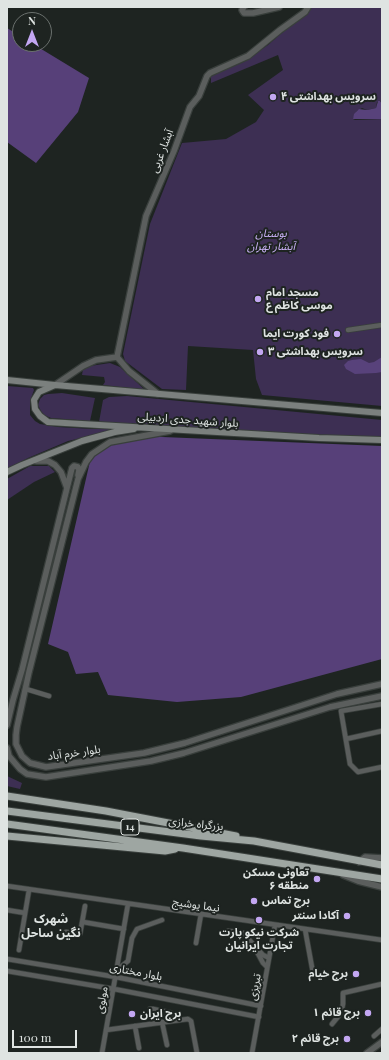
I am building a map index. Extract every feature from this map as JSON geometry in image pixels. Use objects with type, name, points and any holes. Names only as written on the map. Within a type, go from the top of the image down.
[{"type":"highway","points":[[7,795],[228,833],[254,841]]},
{"type":"highway","name":"بزرگراه خرازی","points":[[7,810],[201,836],[254,841],[359,862],[382,865]]},
{"type":"highway","name":"14","points":[[7,824],[183,848],[382,879]]},
{"type":"highway","points":[[7,836],[165,850],[183,848]]},
{"type":"main road","name":"بلوار شهید جدی اردبیلی","points":[[7,380],[382,412]]},
{"type":"main road","name":"بلوار شهید جدی اردبیلی","points":[[55,385],[39,392],[34,400],[35,409],[40,416],[48,422],[319,438],[382,440]]},
{"type":"main road","points":[[7,472],[22,464],[82,441],[115,432],[148,428]]},
{"type":"street","points":[[244,7],[242,10],[244,13],[252,13],[279,7]]},
{"type":"street","name":"آبشار غربی","points":[[117,357],[146,216],[174,150],[190,107],[199,96],[207,76],[248,56],[305,12],[308,7]]},
{"type":"street","points":[[348,330],[382,325]]},
{"type":"street","points":[[55,385],[83,366],[96,360],[117,357],[129,371],[158,394]]},
{"type":"street","name":"بلوار خرم آباد","points":[[177,430],[110,442],[92,454],[86,462],[78,479],[26,688],[16,735],[16,744],[22,756],[30,763],[46,767],[144,753],[185,743],[337,694],[382,684]]},
{"type":"street","points":[[22,464],[42,460],[55,464],[61,472],[67,488]]},
{"type":"street","points":[[7,725],[72,468],[74,466],[78,467],[79,470],[78,479]]},
{"type":"street","points":[[22,670],[30,672]]},
{"type":"street","points":[[26,688],[49,696]]},
{"type":"street","points":[[341,711],[380,704],[380,696]]},
{"type":"street","name":"بلوار خرم آباد","points":[[7,748],[9,756],[20,769],[27,774],[46,778],[151,761],[184,753],[340,704],[380,696]]},
{"type":"street","points":[[340,704],[350,764],[358,772],[382,767]]},
{"type":"street","points":[[346,739],[382,731]]},
{"type":"street","points":[[359,862],[365,857],[382,858]]},
{"type":"street","points":[[332,871],[358,881],[382,887]]},
{"type":"street","name":"نیما یوشیج","points":[[7,886],[382,940]]},
{"type":"street","points":[[19,950],[29,890]]},
{"type":"street","name":"مولوی","points":[[102,1053],[128,904]]},
{"type":"street","points":[[66,932],[80,934],[85,906]]},
{"type":"street","points":[[7,910],[25,913]]},
{"type":"street","points":[[196,943],[201,914]]},
{"type":"street","points":[[117,970],[128,961],[132,938],[137,929],[162,920]]},
{"type":"street","points":[[83,922],[124,929]]},
{"type":"street","name":"تبریزی","points":[[252,1053],[275,925]]},
{"type":"street","points":[[306,929],[313,973]]},
{"type":"street","points":[[228,931],[243,933],[263,955],[269,958]]},
{"type":"street","points":[[253,943],[267,968]]},
{"type":"street","name":"بلوار مختاری","points":[[7,959],[116,977],[261,1006]]},
{"type":"street","name":"بلوار مختاری","points":[[7,971],[114,989],[259,1017]]},
{"type":"street","points":[[332,1024],[342,1013],[343,993],[382,984]]},
{"type":"street","points":[[150,1009],[171,1014],[175,1020]]},
{"type":"street","points":[[106,1030],[188,1019],[190,1021],[196,1053]]},
{"type":"street","points":[[162,1022],[167,1045]]},
{"type":"street","points":[[135,1026],[139,1048]]},
{"type":"street","points":[[374,1036],[382,1029]]},
{"type":"street","points":[[367,1053],[382,1042]]},
{"type":"green space","name":"بوستان آبشار تهران","points":[[311,7],[382,7],[382,104],[380,101],[377,102],[376,108],[367,110],[362,108],[357,111],[353,119],[382,119],[382,406],[262,395],[256,379],[253,350],[188,346],[186,390],[162,389],[125,361],[123,354],[150,224],[182,143],[226,139],[256,122],[264,110],[248,95],[283,70],[278,55],[211,83],[211,76],[241,63],[268,45]]},
{"type":"green space","points":[[110,363],[120,367],[145,390],[103,385],[105,382],[104,377],[82,375],[83,369],[90,366]]},
{"type":"green space","points":[[7,386],[33,388],[34,390],[30,401],[30,415],[40,424],[58,427],[92,429],[132,429],[68,441],[28,458],[7,469]]},
{"type":"green space","points":[[62,393],[95,398],[90,421],[51,418],[44,415],[38,405],[40,399],[44,395]]},
{"type":"green space","points":[[127,396],[382,420],[382,438],[321,436],[99,422],[103,400],[109,397]]},
{"type":"green space","points":[[30,466],[49,466],[55,472],[34,482],[7,500],[7,479]]},
{"type":"green space","points":[[7,776],[22,783],[20,789],[7,786]]},
{"type":"shaded area","points":[[7,28],[12,31],[12,52],[46,52],[89,78],[78,112],[36,163],[7,142]]},
{"type":"shaded area","points":[[378,101],[382,104],[382,119],[353,119],[354,114],[359,109],[367,110],[376,108]]},
{"type":"shaded area","points":[[382,357],[382,372],[355,374],[346,369],[344,365],[348,361],[361,359],[369,363],[374,362]]},
{"type":"shaded area","points":[[138,436],[382,446],[382,659],[241,697],[177,702],[108,695],[98,672],[76,674],[68,652],[48,644],[91,457],[107,444]]},
{"type":"place","name":"سرویس بهداشتی ۴","points":[[273,97]]},
{"type":"place","name":"مسجد امام موسی کاظم ع","points":[[258,299]]},
{"type":"place","name":"فود کورت ایما","points":[[337,334]]},
{"type":"place","name":"سرویس بهداشتی ۳","points":[[260,352]]},
{"type":"place","name":"تعاونی مسکن منطقه ۶","points":[[317,879]]},
{"type":"place","name":"برج تماس","points":[[254,901]]},
{"type":"place","name":"آکادا سنتر","points":[[347,916]]},
{"type":"place","name":"شرکت نیکو پارت تجارت ایرانیان","points":[[259,920]]},
{"type":"place","name":"برج خیام","points":[[356,974]]},
{"type":"place","name":"برج قائم ۱","points":[[368,1013]]},
{"type":"place","name":"برج ایران","points":[[132,1014]]},
{"type":"place","name":"برج قائم ۲","points":[[347,1039]]},
{"type":"district","name":"شهرک نگین ساحل","points":[[51,926]]}]
